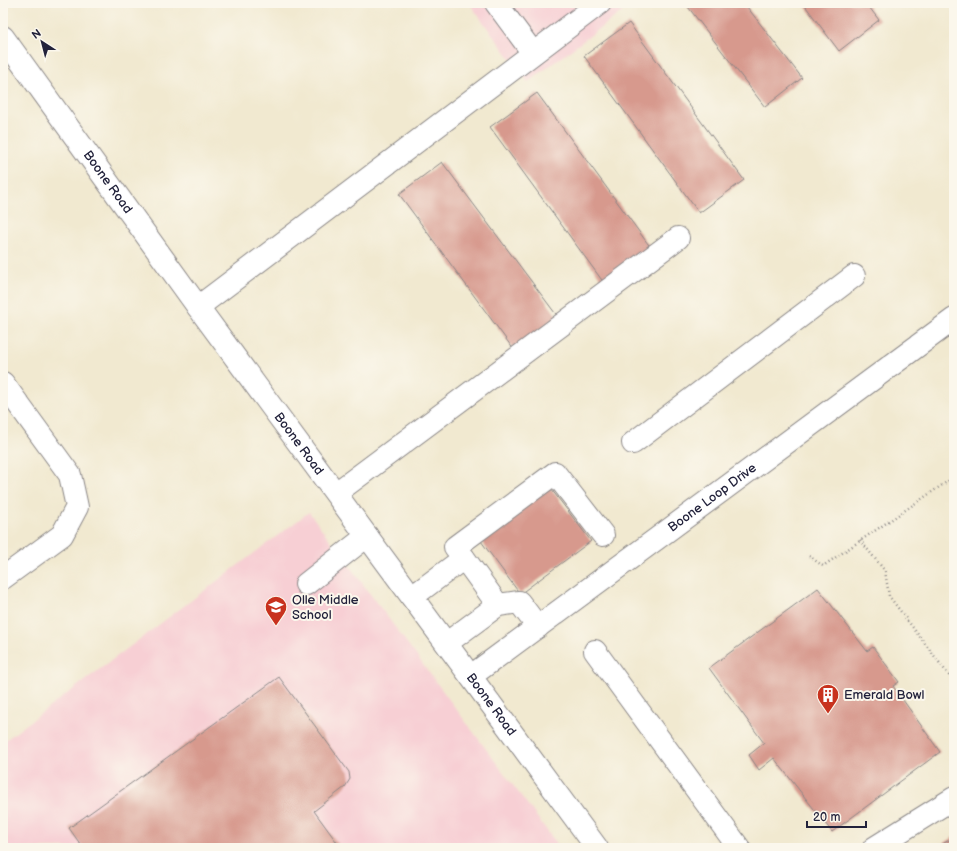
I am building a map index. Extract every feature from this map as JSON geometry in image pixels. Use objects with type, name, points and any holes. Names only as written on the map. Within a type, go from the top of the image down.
[{"type":"street","points":[[496,3],[533,54]]},
{"type":"street","points":[[198,307],[600,3]]},
{"type":"street","name":"Boone Road","points":[[3,37],[198,307],[597,848]]},
{"type":"street","points":[[336,493],[678,238]]},
{"type":"street","points":[[633,443],[854,276]]},
{"type":"street","name":"Boone Loop Drive","points":[[471,676],[954,319]]},
{"type":"street","points":[[3,383],[70,475],[77,507],[62,535],[3,578]]},
{"type":"street","points":[[498,605],[455,547],[556,473],[603,535]]},
{"type":"street","points":[[306,584],[367,536]]},
{"type":"street","points":[[412,597],[464,558]]},
{"type":"street","points":[[447,643],[498,605],[519,602],[538,627]]},
{"type":"street","points":[[595,651],[738,848]]},
{"type":"street","points":[[874,848],[954,798]]},
{"type":"path","points":[[809,556],[823,566],[954,477]]},
{"type":"path","points":[[860,540],[885,571],[889,596],[954,682]]},
{"type":"shaded area","points":[[469,3],[634,3],[528,82]]},
{"type":"shaded area","name":"Olle Middle School","points":[[309,512],[560,848],[3,848],[3,742]]},
{"type":"building","points":[[685,3],[744,3],[802,78],[765,107]]},
{"type":"building","points":[[803,3],[866,3],[879,20],[839,51]]},
{"type":"building","points":[[629,23],[744,180],[699,213],[584,56]]},
{"type":"building","points":[[537,93],[651,248],[604,283],[490,127]]},
{"type":"building","points":[[442,162],[558,317],[514,350],[399,194]]},
{"type":"building","points":[[548,485],[591,541],[520,594],[478,537]]},
{"type":"building","name":"Emerald Bowl","points":[[818,588],[867,651],[873,647],[899,682],[893,686],[940,752],[832,832],[774,758],[759,770],[749,755],[764,743],[709,668]]},
{"type":"building","points":[[279,677],[349,772],[350,779],[345,787],[314,811],[341,848],[83,848],[69,828]]},
{"type":"building","points":[[954,837],[954,848],[936,848]]},
{"type":"place","name":"Olle Middle School","points":[[276,626]]},
{"type":"place","name":"Emerald Bowl","points":[[828,714]]}]
